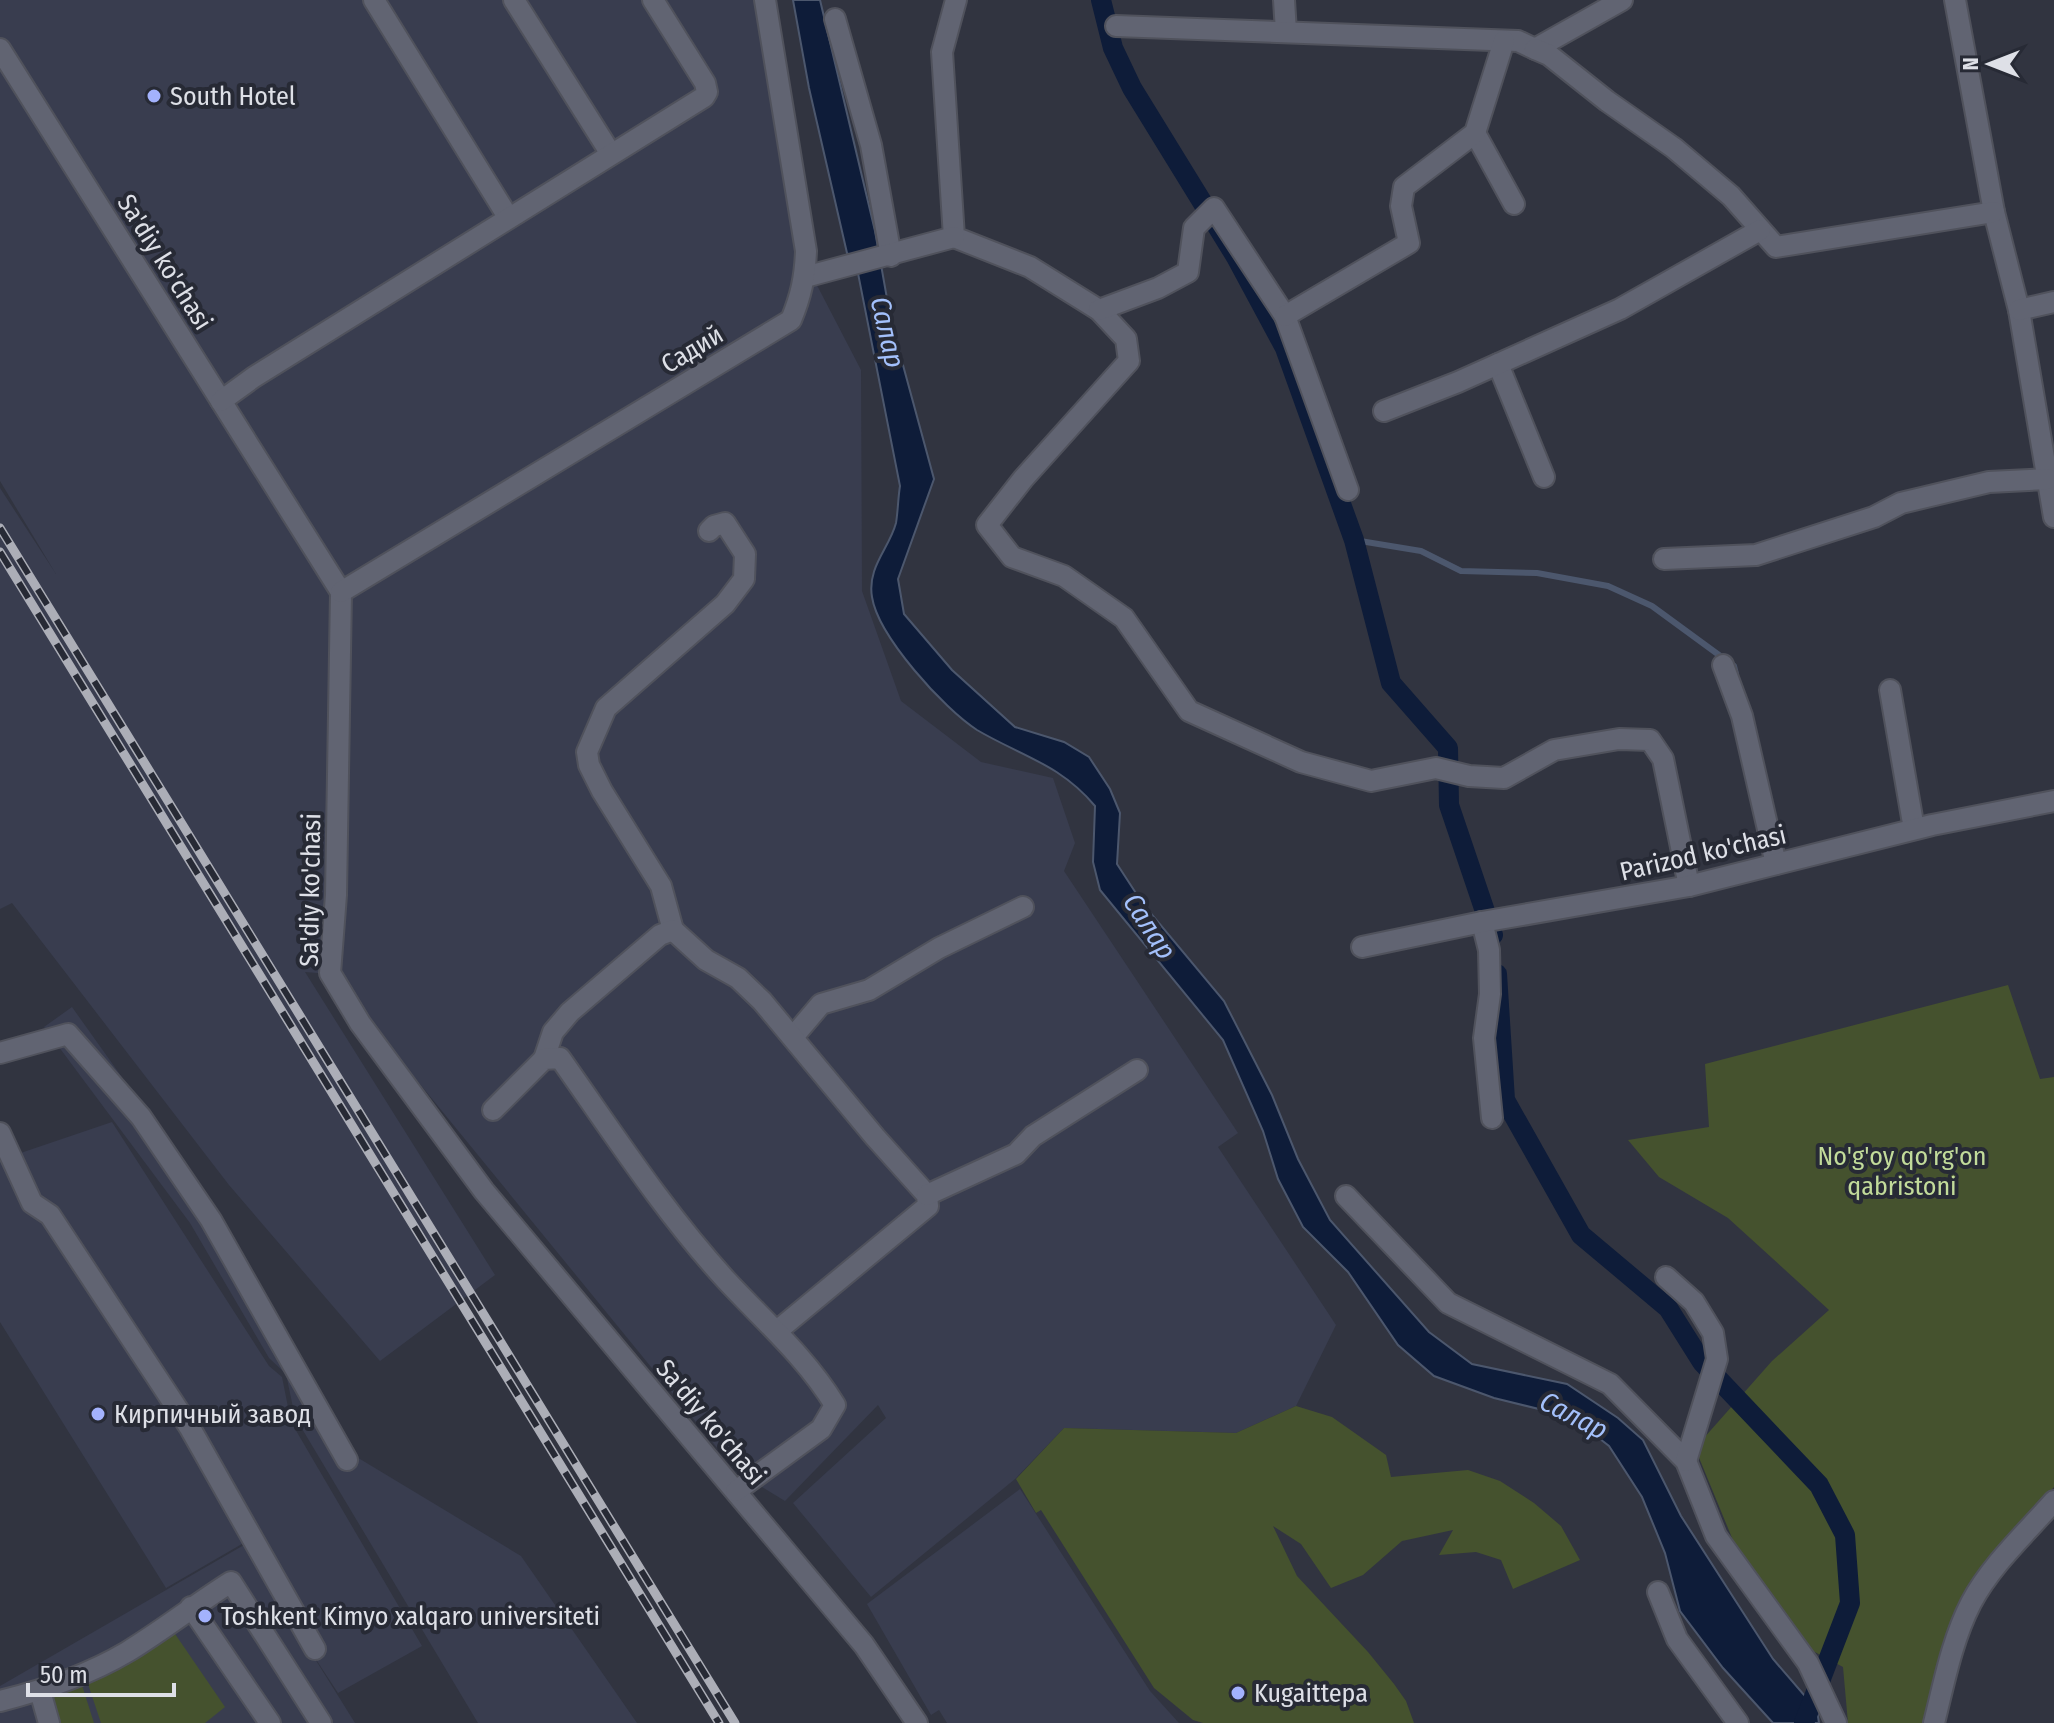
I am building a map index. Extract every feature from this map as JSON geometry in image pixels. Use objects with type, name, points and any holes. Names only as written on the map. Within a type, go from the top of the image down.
[{"type":"street","points":[[374,0],[508,217]]},
{"type":"street","points":[[514,0],[611,154]]},
{"type":"street","points":[[221,401],[508,217],[704,97],[707,92],[653,0]]},
{"type":"street","name":"Садий","points":[[341,592],[791,320],[805,277],[804,228],[765,0]]},
{"type":"street","points":[[954,237],[942,52],[956,0]]},
{"type":"street","points":[[1284,0],[1286,32]]},
{"type":"street","points":[[1535,49],[1622,0]]},
{"type":"street","points":[[1955,0],[1994,212],[2019,310],[2054,517]]},
{"type":"street","points":[[835,19],[871,145],[888,256]]},
{"type":"street","points":[[1116,26],[1518,41],[1549,55],[1674,148],[1731,196],[1776,247],[1994,212]]},
{"type":"street","points":[[1285,316],[1409,243],[1401,206],[1404,187],[1475,133],[1504,41]]},
{"type":"street","name":"Sa'diy ko'chasi","points":[[0,49],[341,592],[336,895],[330,973],[360,1023],[484,1191],[864,1645],[917,1723]]},
{"type":"street","points":[[1475,133],[1514,204]]},
{"type":"street","points":[[1099,310],[1158,288],[1188,272],[1194,228],[1214,208],[1285,316],[1348,490]]},
{"type":"street","points":[[1384,411],[1620,309],[1760,230]]},
{"type":"street","points":[[805,277],[954,237],[1030,267],[1099,310],[1126,339],[1129,361],[1023,479],[987,525],[1012,557],[1064,576],[1124,618],[1189,711],[1301,762],[1371,781],[1436,768],[1469,776],[1504,778],[1554,750],[1619,739],[1650,740],[1663,759],[1689,886]]},
{"type":"street","points":[[2019,310],[2054,302]]},
{"type":"street","points":[[1498,364],[1544,477]]},
{"type":"street","points":[[1664,559],[1756,555],[1874,517],[1901,503],[1989,482],[2047,479]]},
{"type":"street","points":[[709,531],[725,523],[745,554],[744,579],[725,604],[606,708],[587,752],[589,765],[661,886],[673,930],[706,960],[738,978],[793,1037],[927,1195],[928,1206],[777,1331]]},
{"type":"street","points":[[1723,665],[1742,716],[1776,864]]},
{"type":"street","points":[[1890,690],[1914,829]]},
{"type":"street","name":"Parizod ko'chasi","points":[[1362,947],[1482,922],[1689,886],[1914,829],[2054,801]]},
{"type":"street","points":[[793,1037],[821,1004],[869,990],[939,948],[1023,907]]},
{"type":"street","points":[[1482,922],[1489,950],[1490,994],[1484,1038],[1492,1118]]},
{"type":"street","points":[[493,1110],[544,1059],[553,1032],[570,1012],[660,935],[673,930]]},
{"type":"street","points":[[0,1053],[68,1034],[141,1117],[211,1220],[347,1460]]},
{"type":"street","points":[[544,1059],[560,1058],[686,1231],[726,1279],[817,1376],[835,1405],[821,1429],[736,1491]]},
{"type":"street","points":[[927,1195],[1016,1154],[1033,1136],[1137,1070]]},
{"type":"street","points":[[0,1133],[32,1203],[50,1215],[190,1428],[315,1649]]},
{"type":"street","points":[[1346,1196],[1448,1303],[1610,1384],[1686,1461],[1716,1536],[1808,1663],[1836,1722]]},
{"type":"street","points":[[1666,1277],[1694,1302],[1713,1333],[1717,1359],[1686,1461]]},
{"type":"street","points":[[1934,1723],[1949,1662],[1970,1605],[1995,1569],[2054,1501]]},
{"type":"street","points":[[0,1701],[40,1691],[79,1676],[126,1652],[231,1582],[321,1723]]},
{"type":"street","points":[[1658,1592],[1677,1639],[1738,1723]]},
{"type":"street","points":[[191,1607],[270,1723]]},
{"type":"street","points":[[40,1691],[49,1723]]},
{"type":"shaded area","points":[[0,0],[758,0],[794,241],[861,370],[862,591],[901,701],[981,762],[1053,778],[1075,843],[1064,871],[1238,1133],[1218,1147],[1336,1325],[1296,1406],[1236,1433],[1064,1428],[1015,1479],[871,1597],[793,1503],[886,1418],[878,1405],[785,1501],[736,1471],[330,974],[305,972],[495,1275],[380,1361],[229,1185],[12,903],[0,909],[0,488],[56,574],[0,481]]},
{"type":"shaded area","points":[[72,1007],[220,1215],[355,1456],[521,1556],[637,1723],[478,1723],[295,1417],[286,1374],[269,1358],[190,1223],[44,1027]]},
{"type":"shaded area","name":"Кирпичный завод","points":[[112,1122],[269,1366],[282,1377],[291,1422],[422,1646],[338,1693],[302,1638],[355,1723],[0,1723],[0,1686],[247,1541],[166,1588],[0,1322],[0,1160]]},
{"type":"shaded area","points":[[1020,1489],[1150,1691],[1179,1723],[947,1723],[939,1710],[931,1715],[867,1604]]},
{"type":"green space","name":"No'g'oy qo'rg'on qabristoni","points":[[2008,985],[2040,1079],[2054,1077],[2054,1487],[1991,1562],[1927,1723],[1848,1723],[1843,1667],[1811,1650],[1737,1550],[1695,1448],[1772,1361],[1829,1310],[1728,1218],[1659,1177],[1628,1140],[1709,1127],[1705,1064]]},
{"type":"green space","points":[[1296,1406],[1332,1417],[1386,1455],[1391,1477],[1468,1470],[1500,1481],[1534,1503],[1561,1526],[1580,1560],[1513,1589],[1501,1560],[1476,1552],[1439,1555],[1453,1530],[1402,1541],[1363,1575],[1331,1588],[1301,1544],[1273,1526],[1297,1576],[1394,1684],[1406,1701],[1414,1723],[1203,1723],[1193,1720],[1154,1688],[1041,1510],[1036,1513],[1016,1479],[1064,1428],[1236,1433]]},
{"type":"green space","points":[[171,1628],[225,1707],[205,1723],[101,1723],[87,1681]]},
{"type":"green space","points":[[81,1682],[94,1723],[52,1723],[44,1698]]},
{"type":"water","name":"Салар","points":[[793,0],[820,0],[875,231],[891,321],[934,479],[898,579],[904,614],[952,670],[1015,727],[1064,742],[1089,757],[1110,789],[1120,813],[1117,864],[1143,904],[1224,1001],[1330,1220],[1429,1332],[1472,1364],[1567,1384],[1618,1418],[1643,1440],[1681,1516],[1773,1659],[1817,1710],[1819,1723],[1773,1723],[1723,1668],[1680,1611],[1665,1553],[1642,1497],[1609,1446],[1586,1428],[1551,1412],[1494,1398],[1434,1376],[1398,1345],[1348,1272],[1303,1227],[1278,1179],[1263,1131],[1223,1040],[1100,890],[1093,862],[1095,806],[1054,770],[963,720],[914,670],[886,631],[877,613],[871,586],[896,523],[900,486],[855,258],[847,253],[809,88]]},
{"type":"waterway","name":"Салар","points":[[1101,0],[1113,48],[1132,88],[1236,257],[1285,348],[1354,540],[1391,683],[1448,748],[1449,805],[1493,935]]},
{"type":"waterway","points":[[1354,540],[1421,551],[1461,571],[1537,573],[1608,586],[1652,606],[1734,666],[1736,674]]},
{"type":"waterway","name":"Салар","points":[[1497,974],[1505,1100],[1581,1235],[1668,1308],[1702,1362],[1819,1485],[1845,1535],[1850,1603],[1804,1723]]},
{"type":"railway","points":[[0,528],[735,1723]]},
{"type":"railway","points":[[0,552],[719,1723]]},
{"type":"place","name":"South Hotel","points":[[154,96]]},
{"type":"place","name":"Кирпичный завод","points":[[98,1414]]},
{"type":"place","name":"Toshkent Kimyo xalqaro universiteti","points":[[205,1616]]},
{"type":"place","name":"Kugaittepa","points":[[1238,1693]]}]
